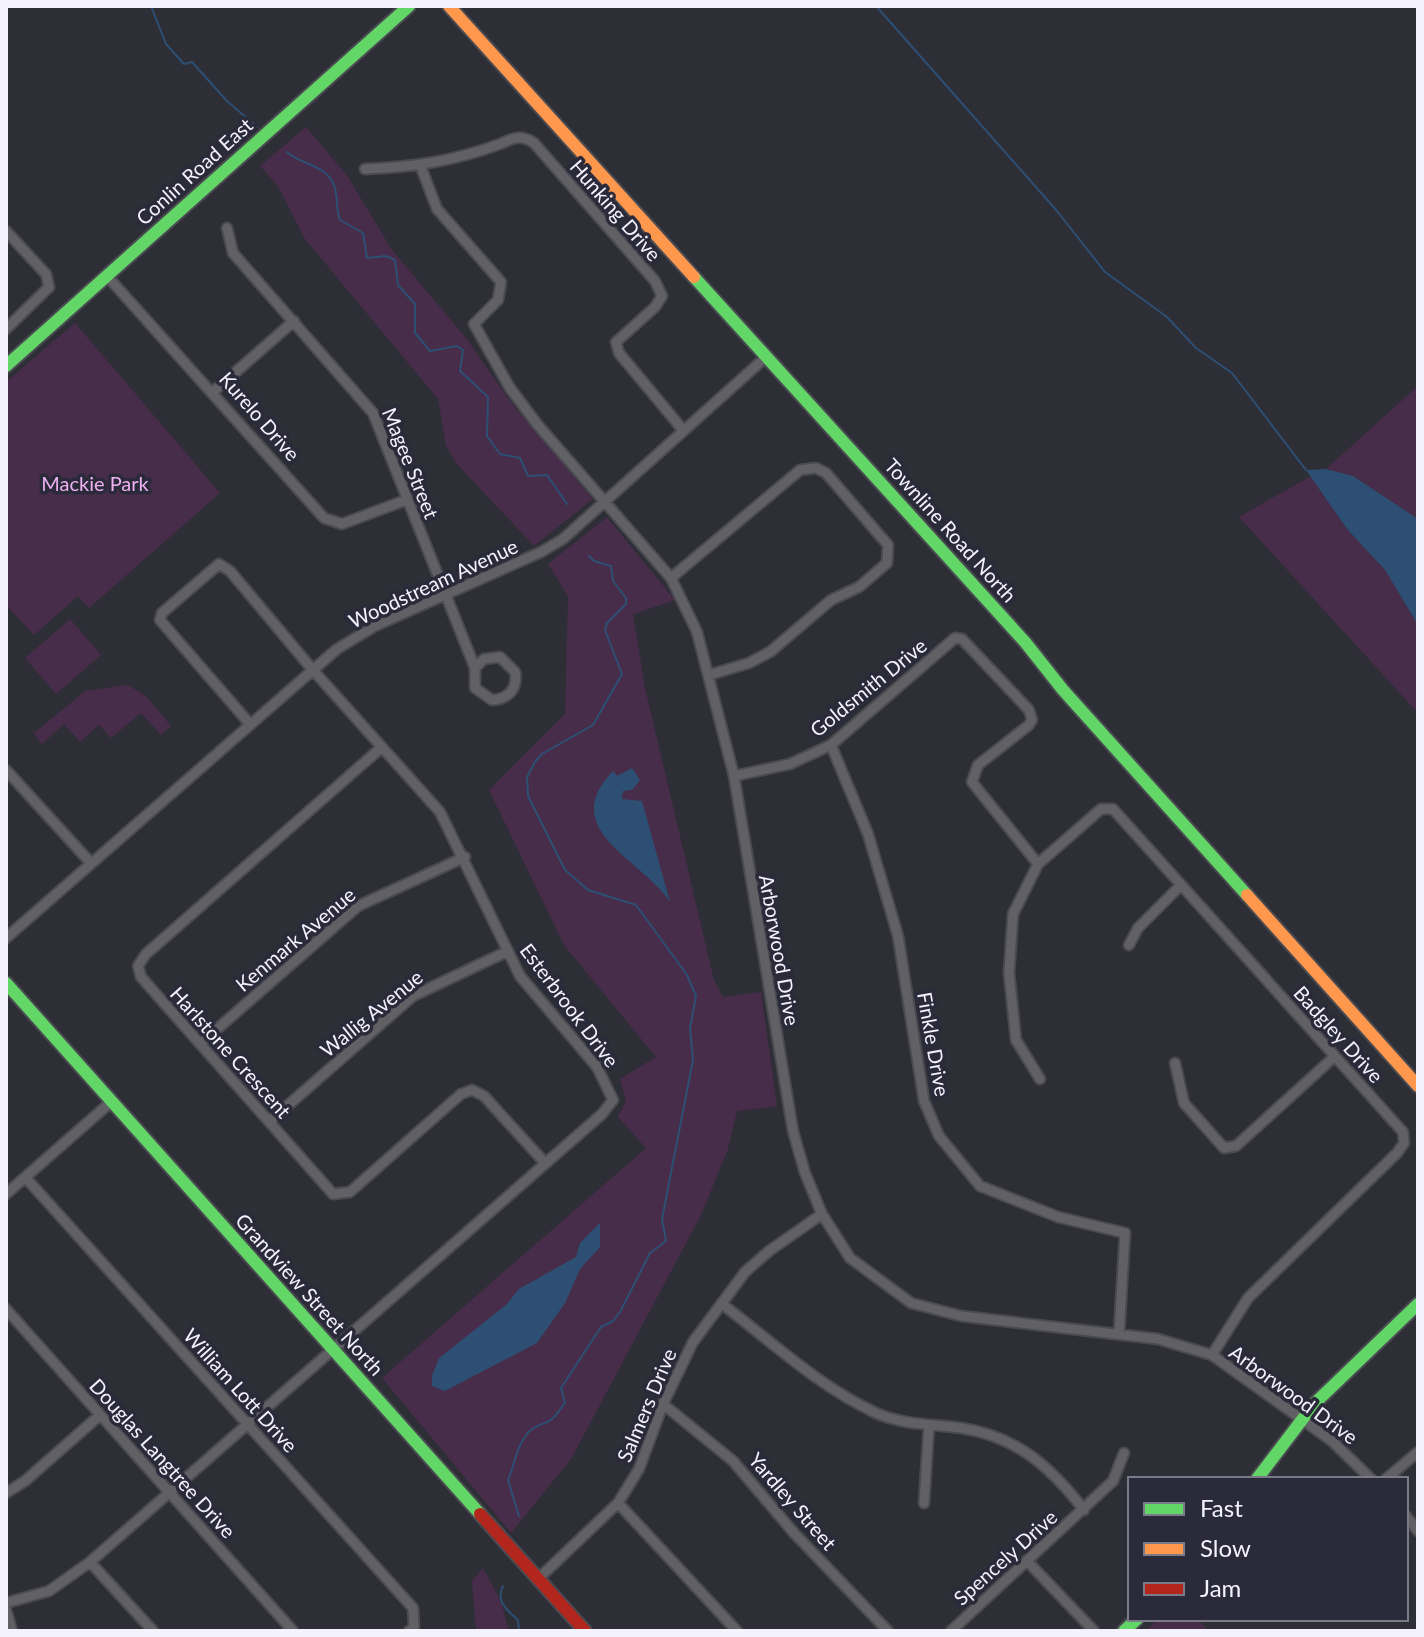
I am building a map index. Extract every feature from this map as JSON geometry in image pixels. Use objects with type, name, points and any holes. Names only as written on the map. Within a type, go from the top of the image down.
[{"type":"street","name":"Conlin Road East","points":[[6,366],[409,6]]},
{"type":"street","name":"Townline Road North","points":[[449,6],[767,356],[1418,1086]]},
{"type":"street","name":"Hunking Drive","points":[[421,167],[458,160],[516,137],[526,137],[534,143],[655,281],[662,296],[655,307],[616,342],[619,353],[683,430]]},
{"type":"street","points":[[365,169],[421,167]]},
{"type":"street","name":"Arborwood Drive","points":[[421,167],[437,209],[501,282],[498,300],[474,324],[510,388],[537,424],[671,578],[697,632],[734,776],[793,1131],[805,1173],[822,1214],[850,1258],[911,1303],[961,1316],[1158,1339],[1212,1355],[1303,1418],[1369,1477]]},
{"type":"street","name":"Magee Street","points":[[227,228],[233,253],[373,413],[443,595],[475,668]]},
{"type":"street","points":[[6,231],[46,274],[49,287],[6,329]]},
{"type":"street","name":"Kurelo Drive","points":[[107,276],[214,391],[324,518],[342,524],[406,500]]},
{"type":"street","points":[[214,391],[294,321]]},
{"type":"street","name":"Woodstream Avenue","points":[[6,938],[337,649],[375,626],[541,552],[563,539],[767,356]]},
{"type":"street","points":[[671,578],[800,470],[810,467],[826,473],[888,545],[887,563],[859,587],[831,600],[770,652],[749,663],[709,675]]},
{"type":"street","name":"Esterbrook Drive","points":[[6,1603],[49,1591],[90,1562],[613,1100],[597,1067],[538,999],[506,952],[465,857],[440,812],[225,566],[219,564],[162,613],[160,620],[249,723]]},
{"type":"street","name":"Goldsmith Drive","points":[[734,776],[790,764],[831,745],[955,638],[962,639],[1029,710],[1032,720],[1029,725],[978,765],[972,782],[984,802],[1038,864]]},
{"type":"street","points":[[493,656],[507,660],[515,672],[515,686],[506,697],[485,698],[475,688],[475,668],[493,656]]},
{"type":"street","name":"Finkle Drive","points":[[831,745],[868,834],[898,936],[924,1101],[939,1136],[980,1186],[1058,1217],[1125,1233],[1119,1334]]},
{"type":"street","name":"Harlstone Crescent","points":[[382,747],[141,960],[141,977],[337,1196],[350,1192],[461,1094],[472,1090],[484,1096],[545,1163]]},
{"type":"street","points":[[6,770],[90,862]]},
{"type":"street","name":"Badgley Drive","points":[[1038,864],[1101,809],[1113,809],[1403,1132],[1404,1143],[1248,1298],[1212,1355]]},
{"type":"street","name":"Kenmark Avenue","points":[[200,1044],[358,906],[465,857]]},
{"type":"street","points":[[1038,864],[1013,914],[1009,973],[1016,1040],[1040,1079]]},
{"type":"street","points":[[1129,945],[1138,928],[1181,885]]},
{"type":"street","name":"Wallig Avenue","points":[[270,1121],[413,996],[506,952]]},
{"type":"street","name":"Grandview Street North","points":[[6,983],[585,1631]]},
{"type":"street","points":[[1175,1063],[1184,1103],[1224,1148],[1236,1146],[1334,1057]]},
{"type":"street","points":[[6,1194],[111,1102]]},
{"type":"street","name":"William Lott Drive","points":[[25,1177],[413,1608],[414,1627],[409,1631]]},
{"type":"street","name":"Salmers Drive","points":[[538,1579],[618,1503],[639,1469],[663,1404],[693,1342],[745,1272],[822,1214]]},
{"type":"street","points":[[722,1304],[839,1393],[880,1414],[929,1425],[983,1432],[1012,1442],[1050,1469],[1084,1510]]},
{"type":"street","points":[[1259,1477],[1327,1389],[1418,1304]]},
{"type":"street","name":"Douglas Langtree Drive","points":[[6,1309],[293,1631]]},
{"type":"street","name":"Yardley Street","points":[[663,1404],[733,1461],[794,1533],[888,1631]]},
{"type":"street","points":[[6,1493],[25,1481],[100,1415]]},
{"type":"street","points":[[924,1503],[929,1425]]},
{"type":"street","points":[[1388,1477],[1418,1452]]},
{"type":"street","name":"Spencely Drive","points":[[951,1631],[1113,1481],[1124,1453]]},
{"type":"street","points":[[618,1503],[737,1631]]},
{"type":"street","points":[[90,1562],[153,1631]]},
{"type":"street","points":[[1028,1562],[1094,1631]]},
{"type":"street","points":[[6,1610],[12,1631]]},
{"type":"green space","points":[[306,127],[348,177],[392,250],[466,338],[513,405],[593,499],[534,546],[456,463],[446,446],[438,399],[305,239],[278,186],[260,166]]},
{"type":"green space","name":"Mackie Park","points":[[75,323],[220,493],[89,608],[78,596],[34,635],[6,605],[6,382]]},
{"type":"green space","points":[[1418,386],[1418,519],[1353,476],[1326,469]]},
{"type":"green space","points":[[1311,476],[1347,529],[1385,570],[1418,625],[1418,713],[1239,517]]},
{"type":"green space","points":[[607,517],[675,600],[633,614],[645,688],[714,980],[723,997],[761,992],[777,1106],[737,1111],[728,1149],[701,1215],[571,1459],[511,1533],[382,1378],[646,1148],[618,1117],[626,1101],[620,1079],[656,1057],[564,945],[489,790],[565,714],[568,596],[548,564]]},
{"type":"green space","points":[[70,619],[101,655],[56,694],[25,658]]},
{"type":"green space","points":[[128,685],[147,697],[171,726],[161,735],[141,713],[111,738],[99,725],[80,742],[64,724],[42,744],[34,733],[85,691]]},
{"type":"green space","points":[[483,1568],[501,1602],[509,1631],[476,1631],[472,1581]]},
{"type":"green space","points":[[1156,1621],[1200,1621],[1208,1631],[1145,1631]]},
{"type":"water","points":[[1326,469],[1353,476],[1418,519],[1418,625],[1385,570],[1347,529],[1306,470]]},
{"type":"water","points":[[632,768],[640,780],[632,790],[623,791],[622,799],[642,801],[670,902],[610,842],[599,827],[594,810],[598,792],[613,771],[617,776]]},
{"type":"water","points":[[600,1223],[600,1247],[580,1269],[565,1303],[537,1343],[445,1391],[432,1386],[432,1376],[439,1358],[506,1305],[519,1289],[576,1257],[580,1243]]},
{"type":"waterway","points":[[151,6],[166,44],[184,64],[192,62],[227,101],[257,127]]},
{"type":"waterway","points":[[876,6],[1057,211],[1105,272],[1167,317],[1196,348],[1232,373],[1306,470]]},
{"type":"waterway","points":[[287,152],[329,177],[335,187],[340,220],[363,233],[367,258],[386,256],[395,260],[398,285],[415,304],[415,333],[430,351],[457,346],[463,350],[460,371],[488,397],[487,436],[500,454],[520,458],[528,476],[547,475],[567,504]]},
{"type":"waterway","points":[[519,1516],[508,1480],[523,1439],[533,1428],[553,1418],[565,1403],[561,1388],[601,1327],[613,1321],[620,1312],[650,1253],[666,1241],[662,1219],[693,1060],[690,1028],[696,996],[687,975],[636,905],[588,890],[565,870],[528,796],[527,777],[535,762],[542,754],[593,725],[622,674],[605,630],[607,623],[626,604],[626,598],[613,581],[611,566],[594,561],[589,556]]},
{"type":"waterway","points":[[503,1586],[501,1601],[518,1620],[519,1631]]},
{"type":"traffic: fast","points":[[6,366],[409,6]]},
{"type":"traffic: fast","points":[[694,277],[1025,642],[1063,690],[1247,895]]},
{"type":"traffic: fast","points":[[6,983],[480,1514]]},
{"type":"traffic: fast","points":[[1259,1477],[1314,1404],[1418,1304]]},
{"type":"traffic: fast","points":[[1124,1631],[1135,1621]]},
{"type":"traffic: slow","points":[[449,6],[694,277]]},
{"type":"traffic: slow","points":[[1247,895],[1418,1086]]},
{"type":"traffic: jam","points":[[480,1514],[585,1631]]}]
